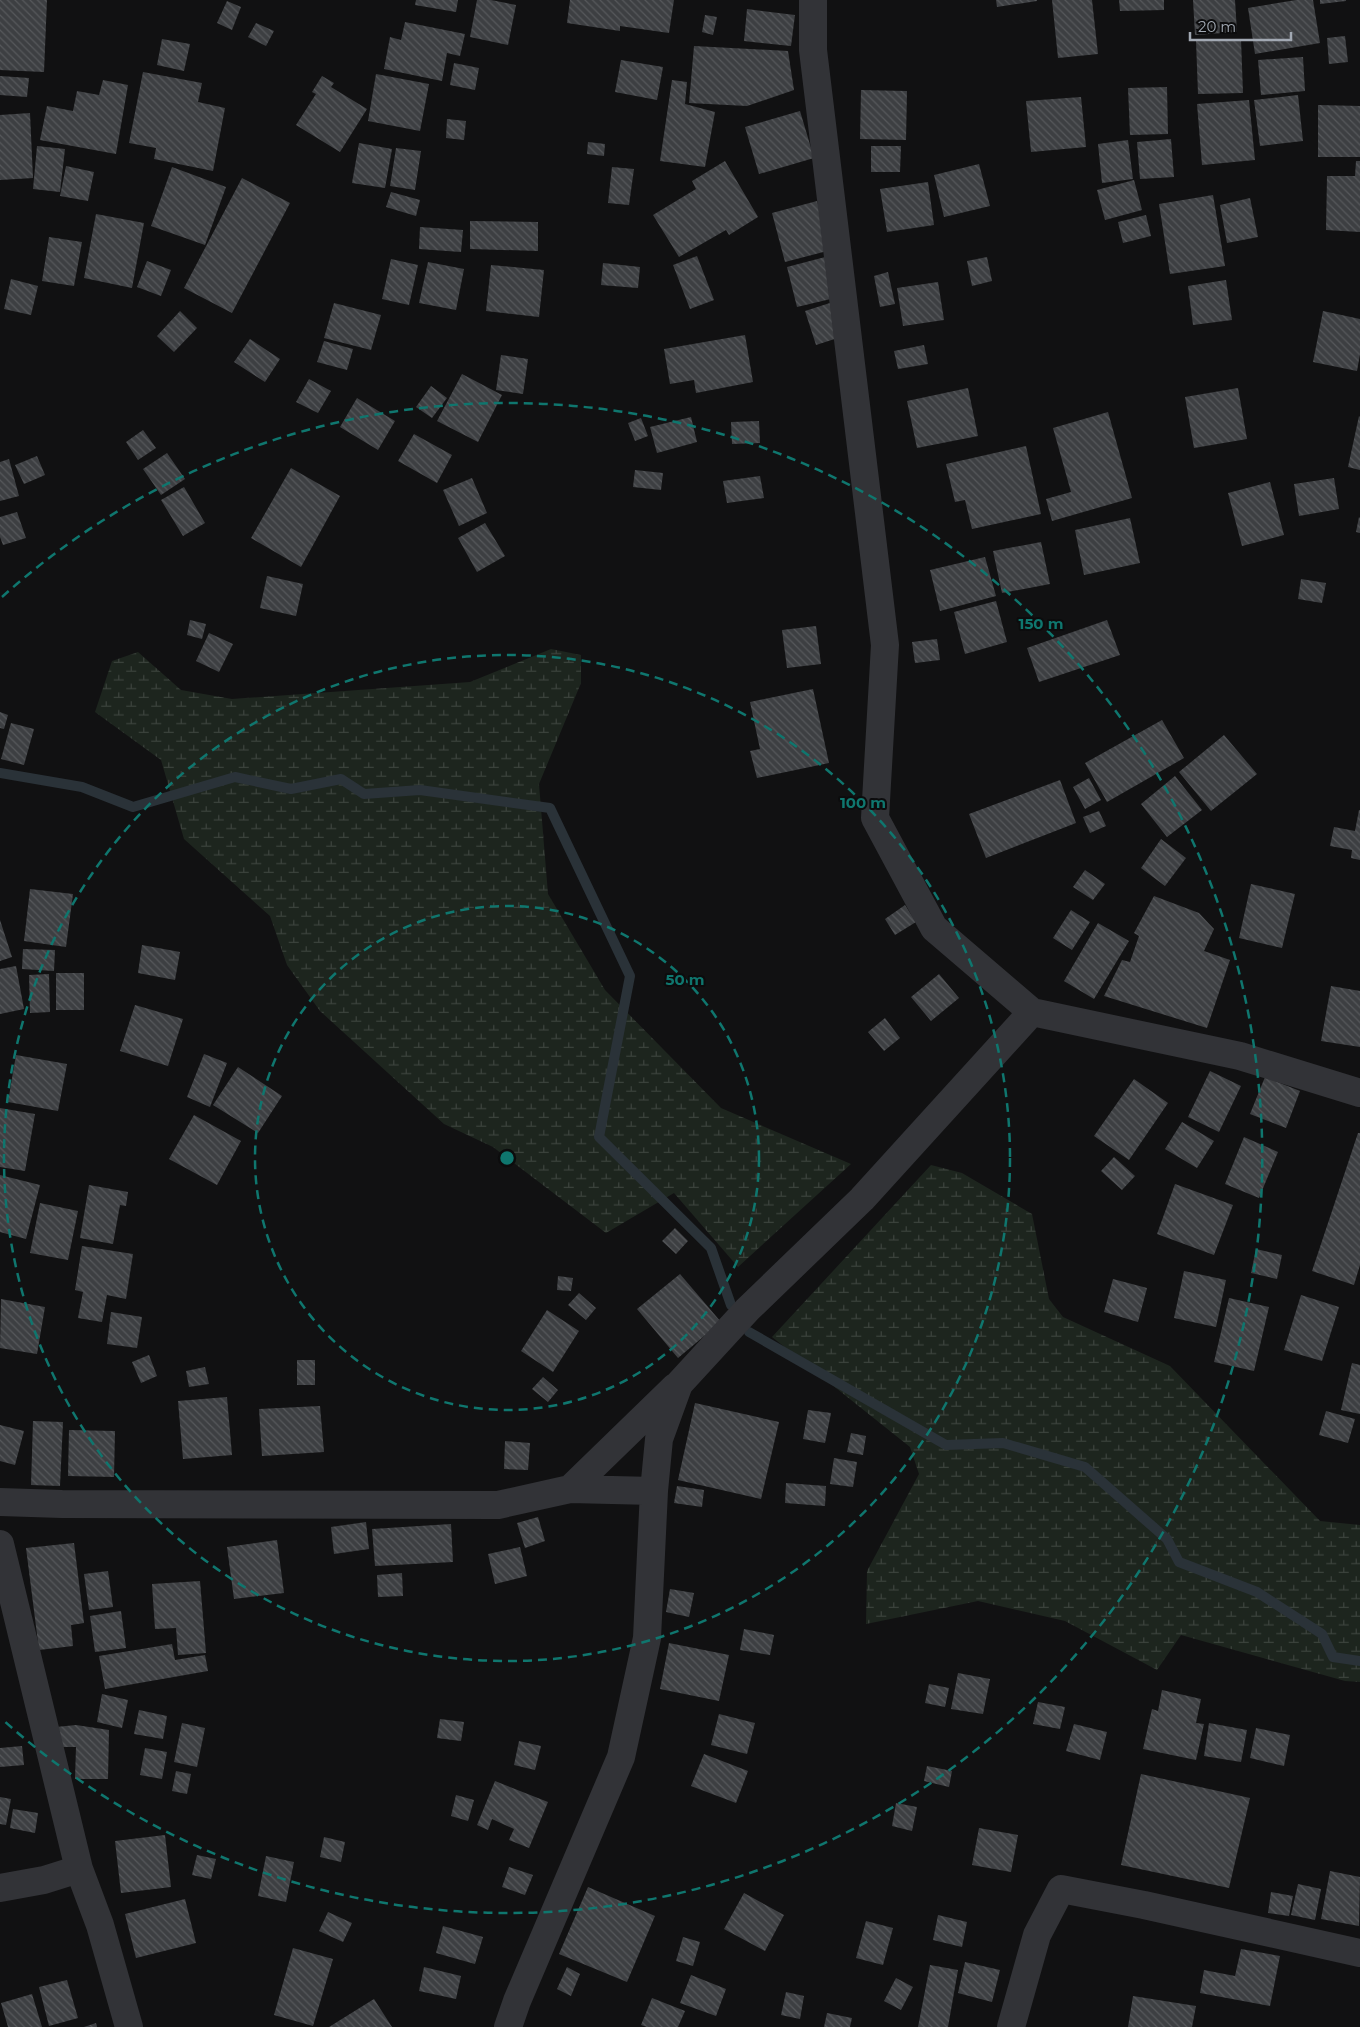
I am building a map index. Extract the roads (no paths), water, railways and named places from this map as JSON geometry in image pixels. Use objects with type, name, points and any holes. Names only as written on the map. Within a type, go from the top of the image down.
[{"type":"street","points":[[812,0],[813,50],[884,645],[875,818],[934,928],[1032,1012],[1240,1056],[1360,1092]]},
{"type":"street","points":[[570,1489],[679,1384],[747,1310],[862,1198],[1032,1012]]},
{"type":"street","points":[[508,2027],[517,2001],[621,1757],[647,1638],[654,1491],[659,1439],[679,1384]]},
{"type":"street","points":[[0,1502],[82,1504],[498,1505],[570,1489],[654,1491]]},
{"type":"street","points":[[0,1544],[79,1869],[100,1925],[129,2027]]},
{"type":"street","points":[[0,1888],[44,1880],[79,1869]]},
{"type":"street","points":[[1011,2027],[1037,1935],[1061,1889],[1144,1904],[1360,1953]]},
{"type":"waterway","points":[[0,773],[82,787],[133,807],[235,777],[291,789],[341,779],[364,794],[420,790],[550,808],[630,976],[599,1137],[711,1248],[731,1305]]},
{"type":"waterway","points":[[749,1332],[946,1445],[1003,1443],[1085,1467],[1167,1539],[1179,1562],[1257,1592],[1322,1634],[1333,1657],[1360,1661]]}]
